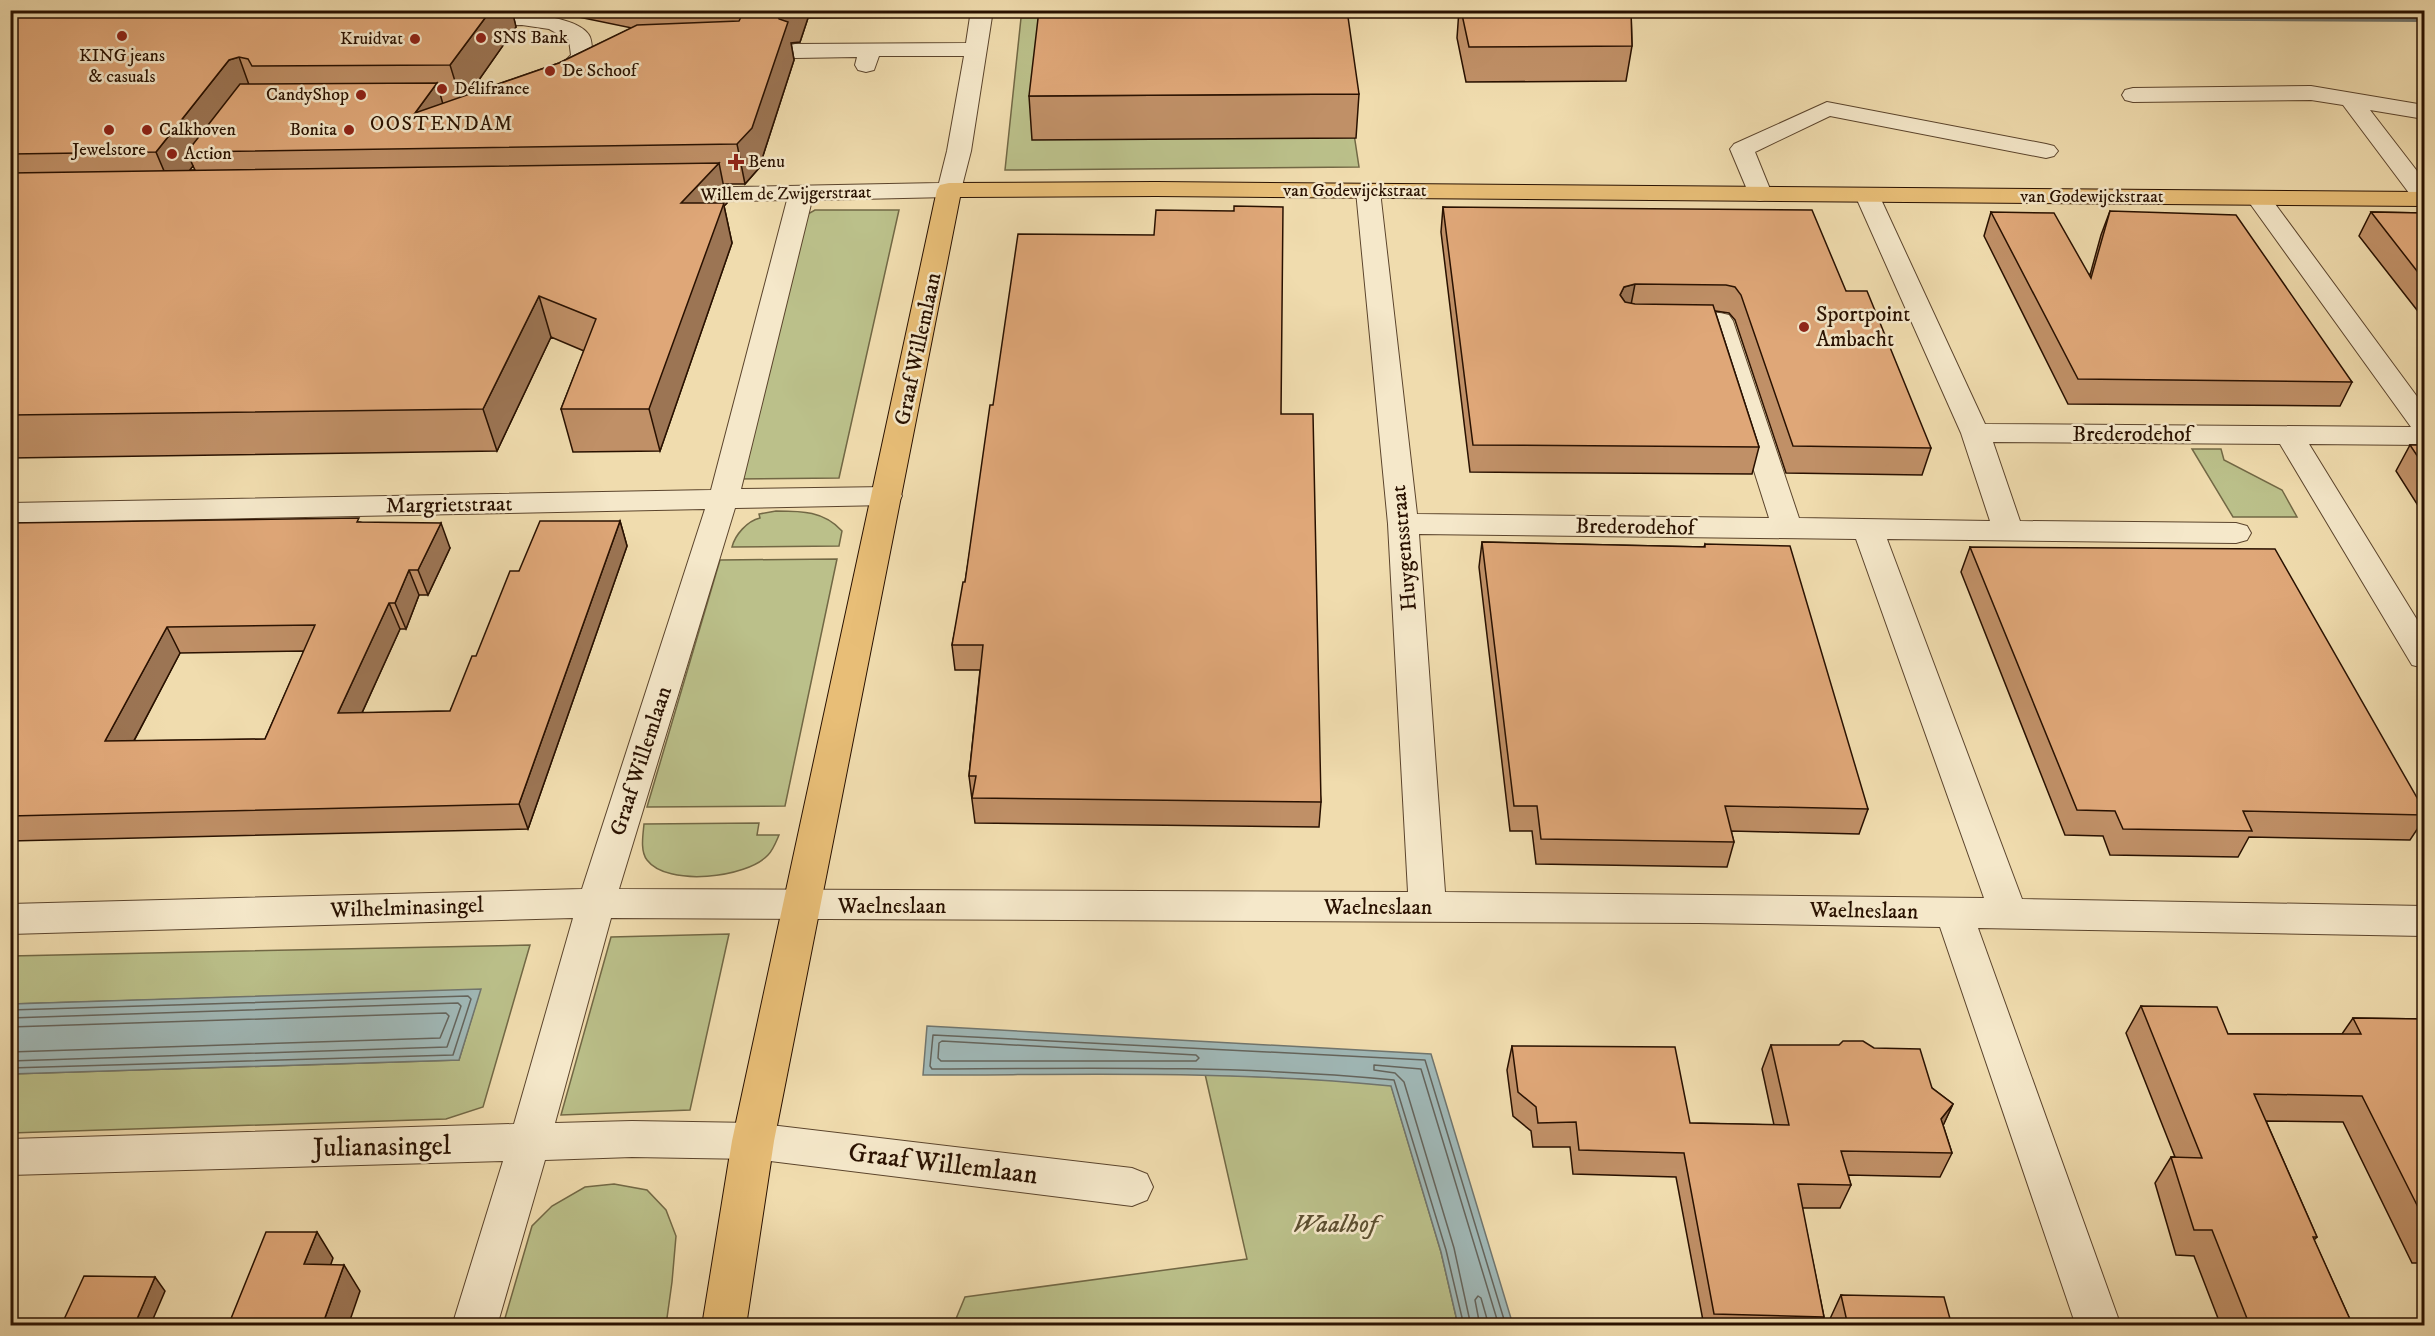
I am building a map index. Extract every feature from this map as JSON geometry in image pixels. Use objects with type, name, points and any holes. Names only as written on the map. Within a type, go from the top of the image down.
[{"type":"main road","name":"van Godewijckstraat","points":[[949,190],[2424,198]]},
{"type":"main road","name":"Graaf Willemlaan","points":[[724,1326],[753,1141],[949,190]]},
{"type":"street","name":"Graaf Willemlaan","points":[[949,190],[959,151],[982,10]]},
{"type":"street","points":[[450,20],[522,19],[554,23],[579,37],[582,56]]},
{"type":"street","points":[[795,51],[868,58],[976,49]]},
{"type":"street","points":[[532,94],[561,80],[582,56],[606,55]]},
{"type":"street","points":[[2133,95],[2311,93],[2424,112]]},
{"type":"street","name":"van Godewijckstraat","points":[[2349,98],[2424,198]]},
{"type":"street","points":[[1760,194],[1742,149],[1827,109],[2046,151]]},
{"type":"street","name":"Willem de Zwijgerstraat","points":[[662,196],[949,190]]},
{"type":"street","name":"Huygensstraat","points":[[1368,191],[1403,524],[1427,907]]},
{"type":"street","name":"Graaf Willemlaan","points":[[474,1326],[529,1143],[596,903],[723,500],[801,194]]},
{"type":"street","points":[[1867,195],[1975,433],[2008,529]]},
{"type":"street","points":[[2258,198],[2424,425]]},
{"type":"street","points":[[1653,321],[1720,321],[1787,528]]},
{"type":"street","name":"Brederodehof","points":[[1975,433],[2424,436]]},
{"type":"street","points":[[2290,436],[2424,657]]},
{"type":"street","name":"Margrietstraat","points":[[10,513],[887,496]]},
{"type":"street","name":"Brederodehof","points":[[1403,524],[2236,533]]},
{"type":"street","points":[[1868,529],[2008,912]]},
{"type":"street","name":"Wilhelminasingel","points":[[10,919],[596,903],[803,905]]},
{"type":"street","name":"Waelneslaan","points":[[803,905],[1699,908],[2424,921]]},
{"type":"street","points":[[1954,913],[2099,1326]]},
{"type":"street","name":"Julianasingel","points":[[10,1157],[632,1139],[753,1141]]},
{"type":"street","name":"Graaf Willemlaan","points":[[753,1141],[1132,1187]]},
{"type":"green space","points":[[1336,15],[1359,167],[1005,170],[1021,18]]},
{"type":"green space","points":[[815,210],[899,210],[839,478],[733,479],[806,215]]},
{"type":"green space","points":[[2192,449],[2221,449],[2224,460],[2282,490],[2297,517],[2233,517]]},
{"type":"green space","points":[[776,511],[804,512],[828,519],[842,531],[839,546],[732,547],[739,533],[746,525],[760,518],[759,514]]},
{"type":"green space","points":[[837,559],[785,806],[647,807],[720,560]]},
{"type":"green space","points":[[759,823],[757,835],[779,835],[771,851],[758,863],[726,874],[689,876],[671,874],[657,868],[647,860],[643,852],[644,824]]},
{"type":"green space","points":[[729,934],[690,1110],[561,1115],[611,937]]},
{"type":"green space","points":[[530,945],[483,1107],[446,1119],[11,1133],[10,1074],[459,1060],[480,990],[11,1004],[11,956]]},
{"type":"green space","name":"Waalhof","points":[[1205,1074],[1391,1085],[1441,1252],[1458,1325],[953,1326],[965,1297],[1247,1259]]},
{"type":"green space","points":[[614,1184],[647,1190],[666,1210],[676,1236],[666,1325],[503,1325],[532,1226],[552,1206],[585,1187]]},
{"type":"water","points":[[481,989],[459,1060],[11,1074],[11,1004]]},
{"type":"water","points":[[927,1026],[1431,1054],[1513,1325],[1458,1325],[1441,1252],[1391,1086],[1216,1075],[923,1075]]},
{"type":"building","points":[[10,10],[491,10],[450,65],[252,66],[248,59],[239,57],[229,60],[156,152],[10,154]]},
{"type":"building","points":[[741,10],[777,10],[779,19],[788,22],[752,128],[737,144],[187,152],[240,84],[437,83],[415,113],[559,63],[637,25],[739,21],[743,13]]},
{"type":"building","points":[[1039,10],[1347,10],[1359,94],[1029,96]]},
{"type":"building","points":[[1461,10],[1631,10],[1632,46],[1469,47]]},
{"type":"building","points":[[719,163],[681,203],[724,203],[649,409],[561,409],[596,319],[539,296],[483,409],[10,415],[10,173]]},
{"type":"building","points":[[1234,206],[1283,207],[1281,414],[1313,414],[1321,802],[972,798],[976,776],[969,776],[983,645],[952,645],[963,582],[965,582],[990,405],[993,405],[1018,234],[1154,235],[1156,210],[1234,211]]},
{"type":"building","points":[[1443,207],[1812,210],[1846,291],[1867,291],[1931,448],[1793,446],[1741,295],[1735,287],[1635,284],[1624,287],[1620,295],[1625,302],[1713,305],[1759,447],[1473,445]]},
{"type":"building","points":[[2110,211],[2236,215],[2352,382],[2078,379],[1991,212],[2054,213],[2091,278]]},
{"type":"building","points":[[2371,212],[2424,213],[2424,280]]},
{"type":"building","points":[[2410,445],[2424,445],[2424,466]]},
{"type":"building","points":[[359,518],[357,522],[441,523],[418,570],[409,570],[395,603],[389,603],[338,713],[450,711],[472,656],[476,656],[510,571],[519,571],[540,521],[620,521],[519,804],[10,816],[10,523]],"holes":[[[315,625],[265,739],[105,741],[167,627]]]},
{"type":"building","points":[[1482,542],[1705,547],[1705,544],[1790,546],[1868,809],[1725,806],[1734,842],[1541,839],[1537,806],[1514,806]]},
{"type":"building","points":[[1970,547],[2275,549],[2424,810],[2424,815],[2243,811],[2252,831],[2123,829],[2115,811],[2077,810]]},
{"type":"building","points":[[2141,1006],[2217,1007],[2228,1034],[2361,1034],[2353,1018],[2424,1019],[2424,1219],[2362,1096],[2254,1094],[2317,1237],[2313,1237],[2353,1326],[2250,1326],[2212,1230],[2194,1230],[2171,1157],[2202,1158]]},
{"type":"building","points":[[1843,1041],[1863,1041],[1874,1048],[1920,1049],[1932,1088],[1953,1104],[1941,1119],[1952,1153],[1841,1151],[1851,1185],[1798,1184],[1824,1317],[1714,1314],[1684,1153],[1579,1150],[1576,1122],[1538,1123],[1536,1107],[1518,1092],[1512,1046],[1675,1047],[1690,1123],[1789,1125],[1771,1045],[1839,1045]]},
{"type":"building","points":[[266,1232],[317,1232],[304,1264],[344,1265],[322,1326],[228,1326]]},
{"type":"building","points":[[84,1276],[155,1277],[134,1326],[61,1326]]},
{"type":"building","points":[[1841,1295],[1944,1297],[1952,1326],[1848,1326]]},
{"type":"waterway","points":[[1724,10],[1735,15],[2424,19]]},
{"type":"place","name":"KING jeans & casuals","points":[[122,36]]},
{"type":"place","name":"SNS Bank","points":[[481,38]]},
{"type":"place","name":"Kruidvat","points":[[415,39]]},
{"type":"place","name":"De Schoof","points":[[550,71]]},
{"type":"place","name":"Délifrance","points":[[442,89]]},
{"type":"place","name":"CandyShop","points":[[361,95]]},
{"type":"place","name":"Jewelstore","points":[[109,130]]},
{"type":"place","name":"Calkhoven","points":[[147,130]]},
{"type":"place","name":"Bonita","points":[[349,130]]},
{"type":"place","name":"Action","points":[[172,154]]},
{"type":"place","name":"Benu","points":[[736,162]]},
{"type":"place","name":"Sportpoint Ambacht","points":[[1804,327]]},
{"type":"district","name":"OOSTENDAM","points":[[442,124]]}]
